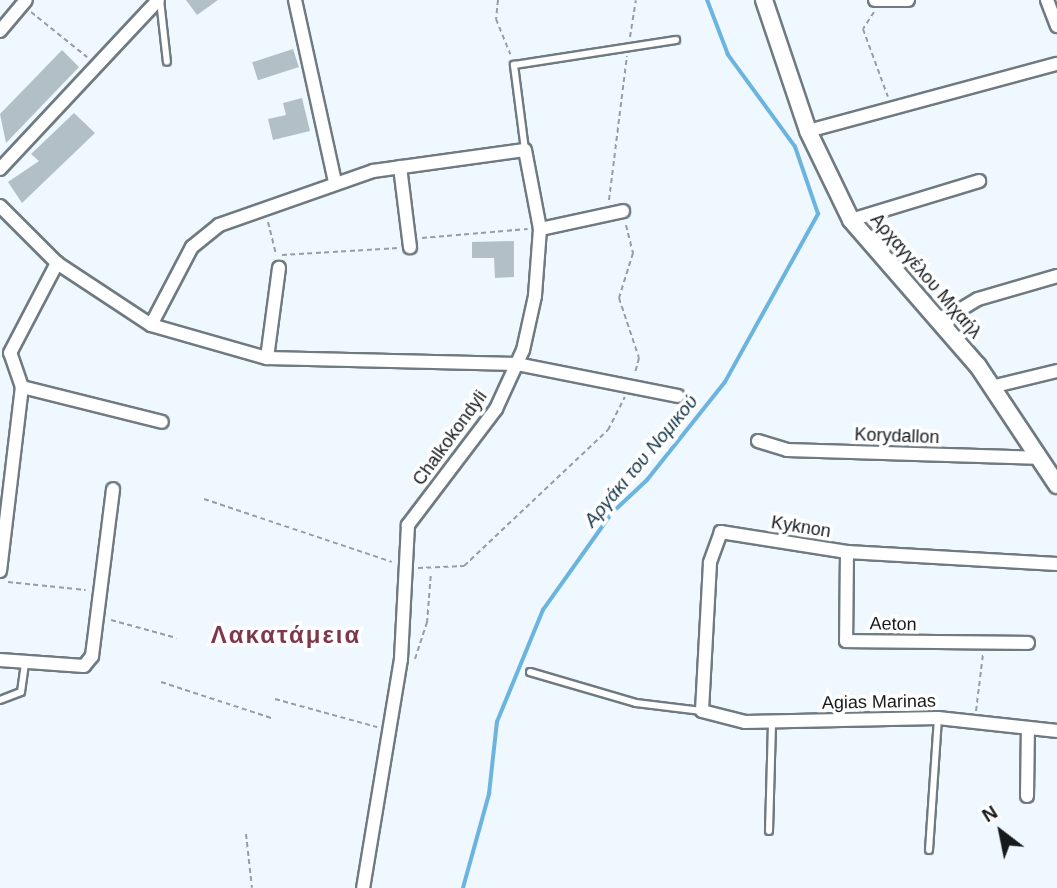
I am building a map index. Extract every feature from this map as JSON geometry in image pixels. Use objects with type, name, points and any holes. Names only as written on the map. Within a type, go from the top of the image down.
[{"type":"street","points":[[0,169],[159,0]]},
{"type":"street","points":[[295,0],[335,182]]},
{"type":"street","name":"Αρχαγγέλου Μιχαήλ","points":[[764,0],[808,131],[851,220],[940,322],[991,387],[1036,458],[1057,485]]},
{"type":"street","points":[[878,1],[908,0]]},
{"type":"street","points":[[1047,0],[1057,26]]},
{"type":"street","points":[[0,31],[24,2]]},
{"type":"street","points":[[808,131],[1057,64]]},
{"type":"street","points":[[151,325],[192,247],[219,225],[335,182],[400,167],[525,150]]},
{"type":"street","name":"Chalkokondyli","points":[[363,888],[388,730],[408,566],[408,525],[496,410],[517,364],[535,296],[540,229],[525,150]]},
{"type":"street","points":[[400,167],[409,243]]},
{"type":"street","points":[[851,220],[979,181]]},
{"type":"street","points":[[0,206],[57,263],[151,325],[267,358],[517,364],[678,396]]},
{"type":"street","points":[[540,229],[622,211]]},
{"type":"street","points":[[10,353],[57,263]]},
{"type":"street","points":[[267,358],[279,268]]},
{"type":"street","points":[[940,322],[978,299],[1057,276]]},
{"type":"street","points":[[0,342],[10,353],[23,387],[6,488],[0,570]]},
{"type":"street","points":[[991,387],[1057,370]]},
{"type":"street","points":[[23,387],[162,422]]},
{"type":"street","name":"Korydallon","points":[[758,441],[787,450],[1036,458]]},
{"type":"street","points":[[0,660],[84,666],[92,656],[97,592],[113,489]]},
{"type":"street","name":"Kyknon","points":[[702,711],[710,563],[722,532],[847,552],[1057,564]]},
{"type":"street","name":"Aeton","points":[[847,552],[846,641],[1028,643]]},
{"type":"street","name":"Agias Marinas","points":[[702,711],[772,722],[938,718],[1057,731]]},
{"type":"street","points":[[1027,796],[1028,728]]},
{"type":"lane","points":[[159,0],[167,62]]},
{"type":"lane","points":[[525,150],[514,65],[676,40]]},
{"type":"lane","points":[[0,700],[21,692],[25,663]]},
{"type":"lane","points":[[530,672],[635,704],[702,711]]},
{"type":"lane","points":[[929,850],[938,718]]},
{"type":"lane","points":[[769,831],[772,722]]},
{"type":"path","points":[[498,0],[496,19],[514,65]]},
{"type":"path","points":[[607,215],[636,0]]},
{"type":"path","points":[[878,1],[863,29],[891,108]]},
{"type":"path","points":[[24,2],[97,66]]},
{"type":"path","points":[[267,209],[272,254],[540,229]]},
{"type":"path","points":[[204,499],[408,566],[431,571],[464,566],[608,430],[631,386],[639,358],[619,298],[633,253],[622,211]]},
{"type":"path","points":[[410,669],[427,623],[431,571]]},
{"type":"path","points":[[0,581],[97,592]]},
{"type":"path","points":[[95,616],[177,638]]},
{"type":"path","points":[[974,722],[985,642]]},
{"type":"path","points":[[161,682],[271,718]]},
{"type":"path","points":[[275,699],[388,730]]},
{"type":"path","points":[[246,834],[252,888]]},
{"type":"building","points":[[186,0],[218,0],[197,15]]},
{"type":"building","points":[[293,49],[299,67],[258,80],[252,62]]},
{"type":"building","points":[[62,50],[79,67],[6,143],[0,114]]},
{"type":"building","points":[[302,98],[310,131],[273,140],[268,119],[286,115],[283,103]]},
{"type":"building","points":[[74,113],[95,133],[22,203],[8,182],[39,161],[31,154]]},
{"type":"building","points":[[514,241],[514,277],[495,278],[494,258],[472,258],[472,242]]},
{"type":"waterway","name":"Αργάκι του Νομικού","points":[[463,888],[489,794],[497,722],[543,610],[612,513],[647,480],[725,382],[818,214],[795,147],[728,55],[707,0]]},
{"type":"district","name":"Λακατάμεια","points":[[286,635]]}]
